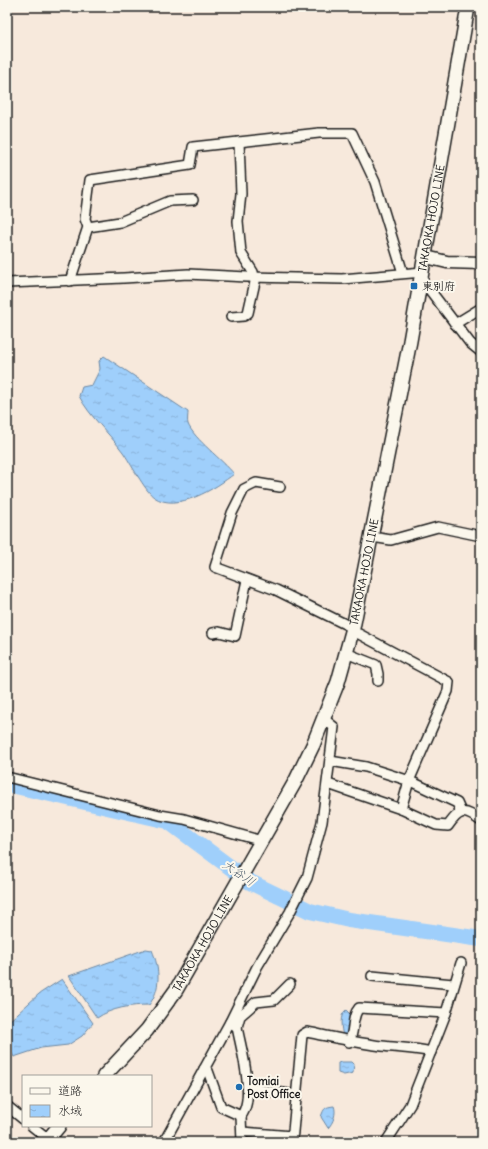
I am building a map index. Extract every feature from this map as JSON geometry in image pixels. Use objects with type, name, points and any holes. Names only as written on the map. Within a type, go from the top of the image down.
[{"type":"main road","name":"TAKAOKA HOJO LINE","points":[[105,1075],[160,1015],[176,990],[298,776],[324,719],[346,653],[372,537],[424,272],[468,7]]},
{"type":"main road","points":[[49,1141],[58,1127]]},
{"type":"street","points":[[70,281],[88,227],[85,219],[90,180],[190,165],[193,147],[319,133],[352,133],[376,182],[403,273]]},
{"type":"street","points":[[231,317],[244,316],[248,313],[255,282],[253,272],[241,254],[238,221],[242,194],[240,142]]},
{"type":"street","points":[[88,227],[120,222],[170,201],[193,200]]},
{"type":"street","points":[[426,257],[447,262],[481,262]]},
{"type":"street","points":[[7,283],[188,274],[342,279],[424,272]]},
{"type":"street","points":[[420,287],[429,289],[470,343],[481,352]]},
{"type":"street","points":[[455,324],[481,308]]},
{"type":"street","points":[[280,487],[256,483],[244,489],[232,513],[215,567],[246,580],[276,590],[449,682],[443,704],[410,781],[401,809]]},
{"type":"street","points":[[372,537],[391,540],[438,527],[481,536]]},
{"type":"street","points":[[213,633],[219,632],[235,636],[246,580]]},
{"type":"street","points":[[346,653],[376,665],[378,681]]},
{"type":"street","points":[[242,1142],[241,1116],[244,1112],[248,1088],[234,1025],[257,967],[290,912],[306,878],[322,822],[328,784],[334,727],[324,719]]},
{"type":"street","points":[[330,761],[366,768],[410,781],[457,803],[462,812]]},
{"type":"street","points":[[7,777],[160,815],[184,819],[262,841]]},
{"type":"street","points":[[328,784],[401,809],[436,825],[448,826],[456,814],[462,812],[469,813],[481,821]]},
{"type":"street","points":[[386,1142],[410,1105],[446,1013],[453,984],[461,963]]},
{"type":"street","points":[[372,976],[453,984]]},
{"type":"street","points":[[164,1142],[204,1070],[240,1016],[256,1002],[274,1000],[290,984]]},
{"type":"street","points":[[349,1042],[353,1034],[355,1012],[359,1008],[446,1013]]},
{"type":"street","points":[[242,1132],[292,1139],[302,1035],[307,1032],[349,1042],[402,1049],[420,1049],[431,1052]]},
{"type":"street","points":[[204,1070],[208,1071],[221,1107],[241,1116]]},
{"type":"street","points":[[248,1088],[296,1095]]},
{"type":"street","points":[[7,1106],[22,1118]]},
{"type":"street","points":[[33,1127],[49,1141]]},
{"type":"water","points":[[104,356],[188,412],[188,423],[191,430],[202,443],[234,474],[207,492],[185,500],[174,502],[163,501],[150,494],[118,445],[94,418],[83,404],[79,396],[82,387],[92,385],[100,369],[99,361]]},
{"type":"water","points":[[146,949],[152,950],[158,972],[156,992],[149,1005],[122,1008],[97,1018],[69,976]]},
{"type":"water","points":[[62,979],[93,1023],[82,1036],[68,1045],[41,1048],[14,1057],[9,1048],[7,1023],[39,994]]},
{"type":"water","points":[[346,1010],[350,1014],[348,1036],[343,1036],[341,1018]]},
{"type":"water","points":[[352,1062],[354,1064],[353,1073],[344,1075],[338,1073],[338,1063]]},
{"type":"water","points":[[334,1106],[334,1118],[328,1128],[321,1117],[325,1108]]},
{"type":"waterway","name":"大谷川","points":[[7,784],[168,821],[250,882],[310,911],[349,920],[481,939]]},
{"type":"place","name":"東別府","points":[[414,286]]},
{"type":"place","name":"Tomiai Post Office","points":[[239,1087]]}]
